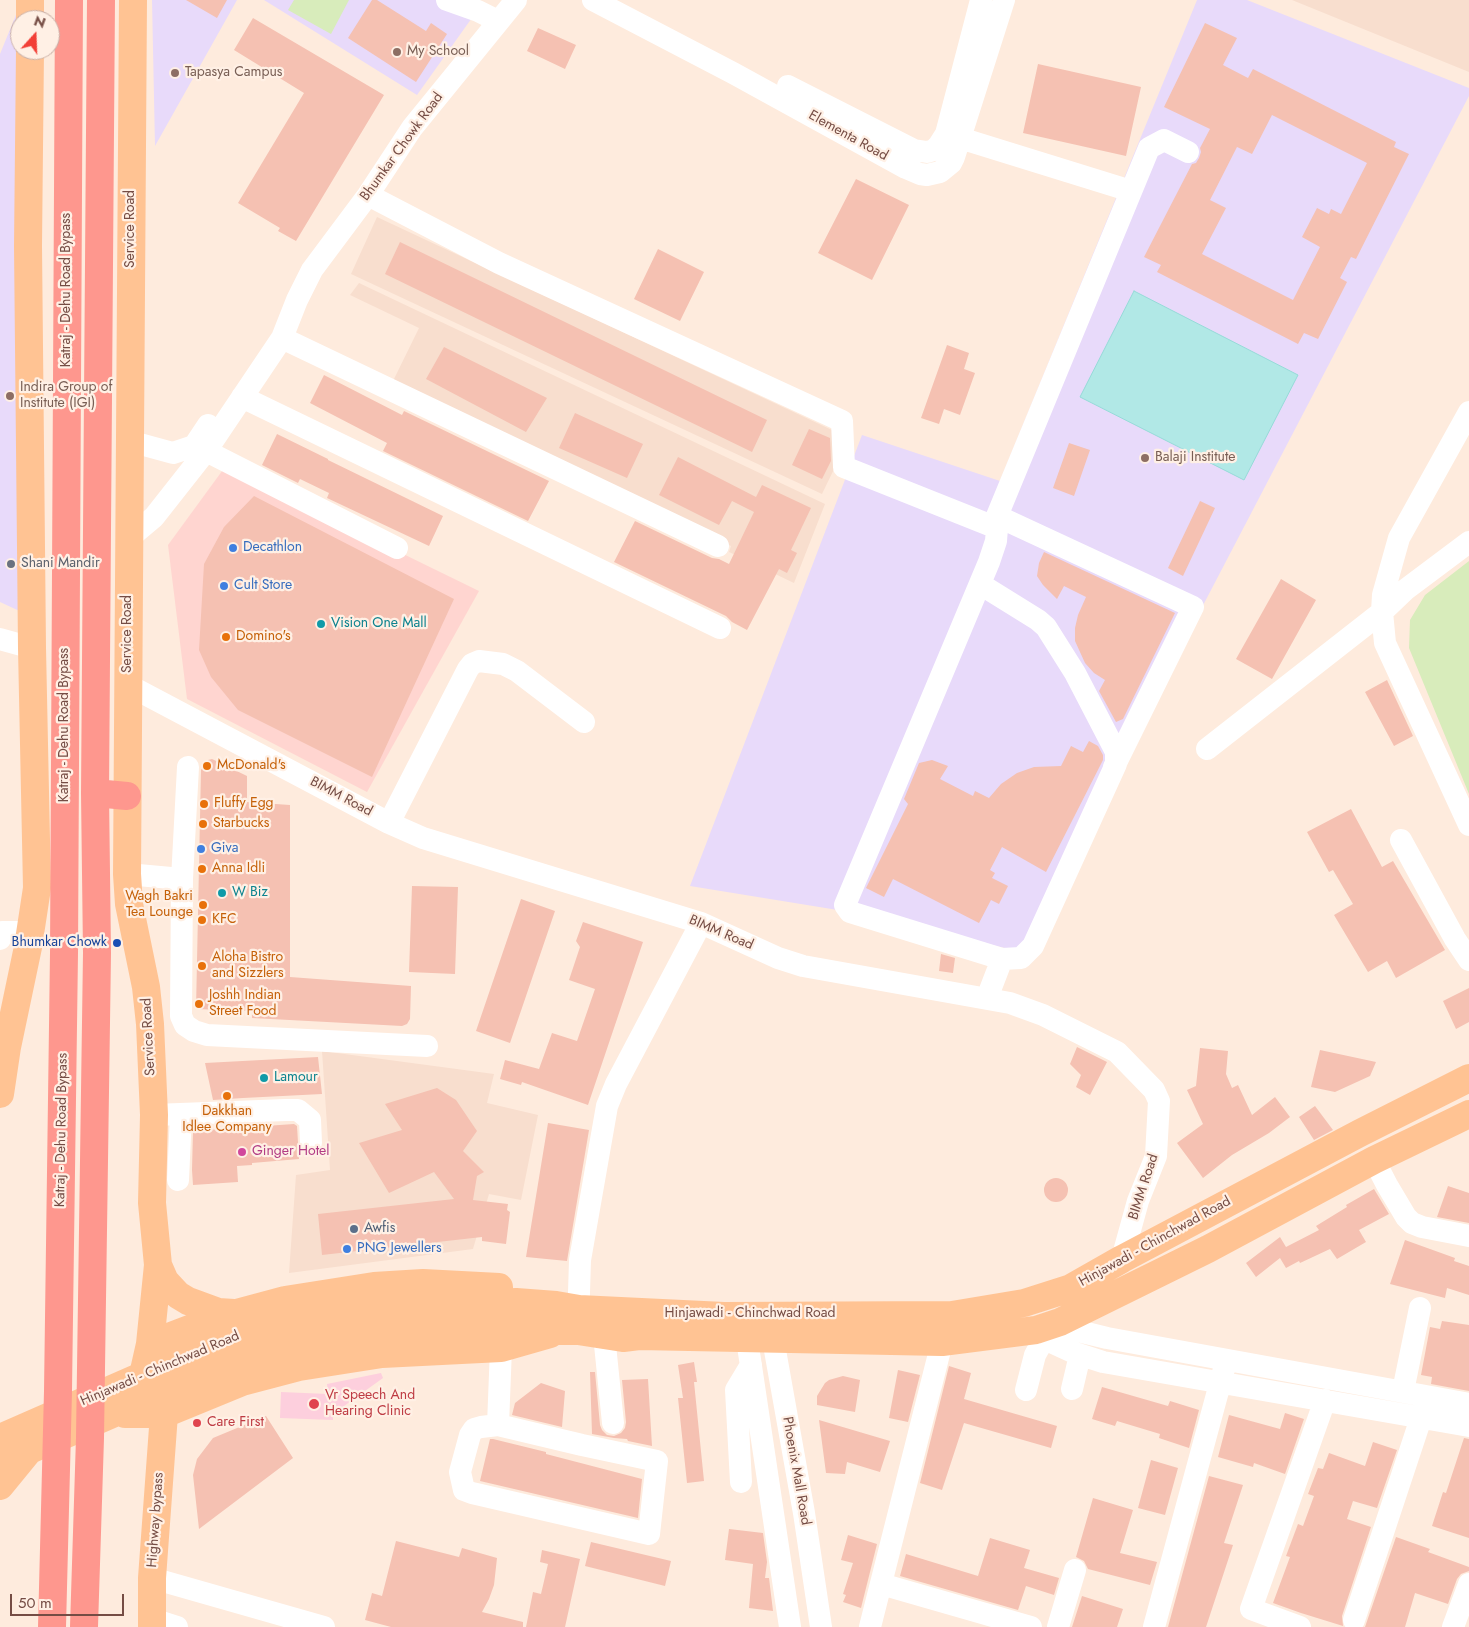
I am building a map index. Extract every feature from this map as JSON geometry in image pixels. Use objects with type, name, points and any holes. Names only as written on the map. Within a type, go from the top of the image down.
[{"type":"highway","name":"Katraj - Dehu Road Bypass","points":[[52,1627],[58,1391],[64,953],[69,0]]},
{"type":"highway","points":[[84,1627],[90,1438],[97,954],[95,793],[101,0]]},
{"type":"highway","points":[[95,793],[127,796]]},
{"type":"main road","name":"Service Road","points":[[133,0],[127,874],[128,904],[146,987],[150,1024],[154,1115],[152,1203],[158,1265]]},
{"type":"main road","points":[[0,1094],[30,932],[36,888],[28,246],[30,60]]},
{"type":"main road","name":"Hinjawadi - Chinchwad Road","points":[[580,1327],[623,1338],[952,1315],[1024,1304],[1071,1288],[1351,1138],[1469,1078]]},
{"type":"main road","name":"Hinjawadi - Chinchwad Road","points":[[0,1438],[29,1438],[114,1414],[234,1361],[294,1344],[379,1332],[425,1328],[517,1325],[580,1327],[724,1316],[761,1327],[942,1342],[1047,1329],[1208,1249],[1374,1160],[1469,1114]]},
{"type":"main road","points":[[158,1265],[168,1285],[178,1295],[188,1301],[218,1312],[234,1313]]},
{"type":"main road","points":[[143,1375],[150,1344],[158,1265]]},
{"type":"main road","points":[[150,1344],[234,1313],[285,1300],[374,1286],[423,1283],[513,1288],[550,1305],[580,1327]]},
{"type":"main road","name":"Hinjawadi - Chinchwad Road","points":[[0,1464],[29,1438],[143,1375],[226,1339],[290,1322],[376,1309],[516,1302],[550,1305]]},
{"type":"main road","points":[[114,1414],[164,1414],[242,1382],[298,1367],[382,1354],[501,1348],[580,1327]]},
{"type":"main road","name":"Highway bypass","points":[[160,1624],[152,1578],[164,1414]]},
{"type":"main road","points":[[0,1416],[29,1438],[0,1486]]},
{"type":"street","points":[[447,0],[478,11],[498,22]]},
{"type":"street","name":"Bhumkar Chowk Road","points":[[200,449],[242,397],[282,338],[297,300],[312,270],[368,195],[412,128],[516,0]]},
{"type":"street","name":"Elementa Road","points":[[593,0],[640,17],[920,174],[934,175],[946,168],[954,157],[953,136],[981,0]]},
{"type":"street","name":"Elementa Road","points":[[620,0],[640,17]]},
{"type":"street","name":"Elementa Road","points":[[953,136],[1004,0]]},
{"type":"street","points":[[953,136],[1131,191]]},
{"type":"street","points":[[368,195],[499,263],[842,421],[844,467],[997,522],[1193,607],[1113,769],[1033,946],[1021,958],[1002,959],[850,912],[845,905],[980,584],[996,541],[997,522],[1150,148],[1164,140],[1188,152]]},
{"type":"street","name":"Bhumkar Chowk Road","points":[[129,538],[154,517],[200,449],[271,329],[297,300]]},
{"type":"street","points":[[282,338],[718,546]]},
{"type":"street","points":[[242,397],[720,628]]},
{"type":"street","points":[[1469,412],[1400,538],[1383,595],[1382,612],[1385,643],[1469,825]]},
{"type":"street","points":[[129,441],[173,453],[200,449],[397,548]]},
{"type":"street","points":[[1207,749],[1469,542]]},
{"type":"street","points":[[980,584],[1046,627],[1075,673],[1116,752],[1116,764],[1113,769]]},
{"type":"street","points":[[0,639],[32,648]]},
{"type":"street","points":[[389,823],[468,668],[472,664],[479,661],[503,664],[517,671],[584,722]]},
{"type":"street","name":"BIMM Road","points":[[128,685],[389,823],[423,838],[701,923],[778,958],[803,966],[1010,1003],[1043,1015],[1117,1052],[1154,1090],[1159,1101],[1156,1156],[1138,1201],[1122,1259]]},
{"type":"street","points":[[188,767],[182,879],[181,1016],[186,1025],[194,1031],[208,1035],[427,1046]]},
{"type":"street","points":[[1401,840],[1455,939],[1469,960]]},
{"type":"street","points":[[127,874],[182,879]]},
{"type":"street","points":[[613,1423],[580,1327],[580,1260],[607,1106],[616,1084],[701,923]]},
{"type":"street","points":[[0,939],[2,932],[30,932]]},
{"type":"street","points":[[987,998],[1002,959]]},
{"type":"street","points":[[154,1115],[298,1110],[310,1120],[311,1144]]},
{"type":"street","points":[[178,1180],[181,1114]]},
{"type":"street","points":[[1374,1160],[1406,1217],[1412,1223],[1422,1228],[1469,1236]]},
{"type":"street","points":[[1403,1391],[1420,1308]]},
{"type":"street","name":"Phoenix Mall Road","points":[[761,1327],[751,1365],[790,1627]]},
{"type":"street","name":"Phoenix Mall Road","points":[[761,1327],[804,1513],[821,1627]]},
{"type":"street","points":[[1047,1329],[1051,1342],[1080,1355],[1103,1362],[1224,1371],[1403,1391],[1469,1404]]},
{"type":"street","points":[[1047,1329],[1074,1330],[1107,1338],[1325,1400],[1469,1426]]},
{"type":"street","points":[[1026,1390],[1034,1355],[1047,1329]]},
{"type":"street","points":[[870,1627],[942,1342]]},
{"type":"street","points":[[498,1425],[501,1348]]},
{"type":"street","points":[[1072,1389],[1080,1355]]},
{"type":"street","points":[[742,1482],[736,1390],[751,1365]]},
{"type":"street","points":[[1154,1627],[1224,1371]]},
{"type":"street","points":[[1354,1620],[1429,1395]]},
{"type":"street","points":[[1300,1627],[1251,1609],[1325,1400]]},
{"type":"street","points":[[498,1425],[657,1461],[649,1534],[464,1490],[460,1472],[470,1434],[474,1429],[498,1425]]},
{"type":"street","points":[[1058,1627],[1075,1570]]},
{"type":"street","points":[[152,1578],[324,1627]]},
{"type":"street","points":[[881,1584],[965,1618],[1031,1627]]},
{"type":"street","points":[[1453,1627],[1469,1584]]},
{"type":"shaded area","name":"Tapasya Campus","points":[[152,0],[237,0],[155,146]]},
{"type":"shaded area","name":"My School","points":[[264,0],[454,0],[479,8],[417,95]]},
{"type":"shaded area","name":"Balaji Institute","points":[[1197,0],[1247,0],[1469,88],[1469,96],[1022,952],[850,912],[690,886],[862,435],[1000,481]]},
{"type":"shaded area","points":[[1292,0],[1469,0],[1469,72]]},
{"type":"shaded area","name":"Indira Group of Institute (IGI)","points":[[10,29],[10,60],[20,60],[26,614],[0,602],[0,54]]},
{"type":"shaded area","points":[[377,217],[849,438],[822,494],[351,274]]},
{"type":"shaded area","points":[[359,283],[825,504],[794,583],[729,552],[731,546],[393,381],[419,328],[350,295]]},
{"type":"shaded area","name":"Vision One Mall","points":[[225,467],[479,591],[367,792],[187,699],[168,545]]},
{"type":"shaded area","points":[[322,1051],[494,1074],[487,1103],[538,1115],[521,1200],[489,1194],[473,1249],[289,1273],[296,1175],[330,1170]]},
{"type":"shaded area","name":"Vr Speech And Hearing Clinic","points":[[381,1373],[383,1378],[333,1414],[333,1420],[280,1418],[281,1392],[328,1394],[327,1384]]},
{"type":"green space","points":[[294,0],[349,0],[331,34],[288,10]]},
{"type":"green space","points":[[1469,561],[1469,794],[1409,648],[1410,620],[1425,595]]},
{"type":"water","points":[[1134,291],[1298,375],[1244,480],[1080,397]]},
{"type":"building","points":[[186,0],[227,0],[217,18]]},
{"type":"building","points":[[372,0],[377,0],[426,31],[431,23],[447,34],[416,82],[348,38]]},
{"type":"building","points":[[253,18],[384,95],[296,241],[278,231],[280,228],[238,203],[304,93],[234,50]]},
{"type":"building","points":[[1205,23],[1237,38],[1223,65],[1248,78],[1253,69],[1396,142],[1394,147],[1409,154],[1356,259],[1351,257],[1340,278],[1347,282],[1318,339],[1304,333],[1298,344],[1157,272],[1161,265],[1144,257],[1192,164],[1196,163],[1199,158],[1200,148],[1210,129],[1164,107]],"holes":[[[1272,115],[1367,163],[1341,214],[1331,209],[1329,214],[1317,208],[1302,237],[1320,247],[1293,300],[1202,254],[1226,208],[1210,200],[1237,147],[1252,154]]]},
{"type":"building","points":[[538,28],[576,45],[565,69],[527,51]]},
{"type":"building","points":[[1038,64],[1141,87],[1126,156],[1023,133]]},
{"type":"building","points":[[856,179],[909,205],[872,280],[818,253]]},
{"type":"building","points":[[400,242],[767,420],[752,452],[385,274]]},
{"type":"building","points":[[658,249],[704,272],[680,321],[634,299]]},
{"type":"building","points":[[947,345],[969,353],[964,369],[975,373],[960,415],[944,409],[939,424],[921,418]]},
{"type":"building","points":[[444,347],[547,398],[526,432],[426,379]]},
{"type":"building","points":[[324,375],[402,415],[404,411],[549,481],[528,521],[383,451],[387,443],[310,403]]},
{"type":"building","points":[[575,413],[643,444],[627,478],[559,448]]},
{"type":"building","points":[[809,429],[830,438],[831,461],[822,479],[792,465]]},
{"type":"building","points":[[277,434],[443,516],[429,546],[327,498],[329,493],[300,479],[298,483],[262,465]]},
{"type":"building","points":[[1069,443],[1090,450],[1074,496],[1053,488]]},
{"type":"building","points":[[678,457],[756,497],[762,485],[811,508],[791,550],[797,553],[787,573],[779,569],[747,630],[732,622],[726,616],[614,562],[635,521],[712,558],[729,564],[754,512],[732,501],[719,525],[659,495]]},
{"type":"building","name":"Vision One Mall","points":[[254,496],[454,599],[372,777],[238,710],[211,677],[199,650],[204,564],[224,527]]},
{"type":"building","points":[[1200,501],[1215,508],[1183,576],[1168,568]]},
{"type":"building","points":[[1044,552],[1175,613],[1123,719],[1116,722],[1099,691],[1105,680],[1094,673],[1085,663],[1075,641],[1078,615],[1086,597],[1064,586],[1057,599],[1043,585],[1037,576],[1039,563]]},
{"type":"building","points":[[1281,579],[1316,600],[1272,679],[1236,659]]},
{"type":"building","points":[[1387,680],[1413,736],[1394,746],[1365,692]]},
{"type":"building","points":[[1089,741],[1098,746],[1103,755],[1103,760],[1046,872],[1002,847],[990,870],[995,873],[992,878],[1008,886],[999,904],[991,900],[979,923],[893,879],[884,897],[866,888],[908,804],[904,799],[919,763],[932,760],[948,766],[940,779],[973,796],[975,791],[989,798],[1001,784],[1017,773],[1034,767],[1061,766],[1071,746],[1083,752]]},
{"type":"building","points":[[212,759],[247,776],[247,802],[290,805],[290,977],[411,986],[410,1019],[407,1024],[402,1026],[252,1018],[252,1011],[196,1009],[201,770],[208,760]]},
{"type":"building","points":[[1351,809],[1382,867],[1393,861],[1445,950],[1396,978],[1387,961],[1368,972],[1334,915],[1353,904],[1333,870],[1329,872],[1307,832]]},
{"type":"building","points":[[412,886],[458,887],[455,974],[409,972]]},
{"type":"building","points":[[521,899],[555,911],[510,1043],[476,1031]]},
{"type":"building","points":[[583,922],[643,942],[588,1105],[522,1082],[521,1085],[500,1079],[505,1060],[539,1069],[552,1033],[577,1041],[595,989],[569,980],[580,947],[576,941]]},
{"type":"building","points":[[941,954],[955,958],[953,973],[939,971]]},
{"type":"building","points":[[1469,988],[1469,1022],[1456,1029],[1443,1001]]},
{"type":"building","points":[[1077,1047],[1107,1062],[1090,1095],[1076,1087],[1081,1075],[1070,1064]]},
{"type":"building","points":[[1200,1048],[1228,1051],[1226,1074],[1232,1088],[1238,1085],[1252,1115],[1275,1097],[1290,1117],[1269,1133],[1232,1155],[1203,1178],[1177,1143],[1203,1124],[1187,1090],[1196,1086]]},
{"type":"building","points":[[1320,1050],[1376,1062],[1370,1076],[1335,1092],[1311,1087]]},
{"type":"building","name":"Lamour","points":[[318,1057],[322,1094],[213,1100],[205,1063]]},
{"type":"building","points":[[437,1088],[456,1100],[477,1131],[463,1151],[484,1172],[477,1176],[473,1200],[508,1204],[507,1210],[510,1212],[506,1244],[482,1241],[482,1237],[322,1255],[318,1214],[454,1199],[434,1172],[389,1193],[359,1143],[402,1130],[385,1104]]},
{"type":"building","points":[[1315,1106],[1333,1130],[1314,1140],[1299,1117]]},
{"type":"building","points":[[548,1123],[589,1130],[567,1261],[526,1257]]},
{"type":"building","name":"Ginger Hotel","points":[[294,1124],[297,1126],[299,1159],[237,1166],[238,1182],[193,1185],[193,1131]]},
{"type":"building","points":[[1056,1178],[1065,1181],[1068,1190],[1065,1199],[1056,1202],[1047,1199],[1044,1190],[1047,1181]]},
{"type":"building","points":[[1448,1186],[1469,1193],[1469,1223],[1437,1217]]},
{"type":"building","points":[[1374,1189],[1389,1214],[1359,1230],[1366,1242],[1337,1259],[1330,1249],[1286,1268],[1280,1258],[1256,1277],[1246,1263],[1280,1237],[1286,1247],[1319,1230],[1316,1226],[1347,1207],[1346,1205]]},
{"type":"building","points":[[1405,1240],[1455,1258],[1454,1261],[1469,1266],[1469,1295],[1447,1288],[1445,1298],[1390,1284]]},
{"type":"building","points":[[1442,1321],[1469,1325],[1469,1391],[1431,1384],[1432,1377],[1421,1375],[1430,1327],[1440,1329]]},
{"type":"building","points":[[694,1362],[697,1382],[694,1382],[704,1481],[687,1483],[678,1398],[683,1398],[678,1365]]},
{"type":"building","points":[[949,1366],[971,1373],[964,1399],[1057,1426],[1051,1448],[964,1423],[942,1490],[920,1483]]},
{"type":"building","points":[[898,1370],[920,1375],[908,1422],[889,1418]]},
{"type":"building","points":[[590,1372],[595,1372],[600,1425],[607,1435],[614,1436],[621,1433],[625,1428],[626,1422],[622,1380],[648,1379],[652,1446],[628,1441],[627,1439],[592,1434]]},
{"type":"building","points":[[843,1376],[860,1380],[855,1412],[817,1405],[817,1396],[825,1383]]},
{"type":"building","points":[[541,1383],[565,1391],[562,1427],[512,1415],[515,1403]]},
{"type":"building","points":[[1102,1387],[1168,1406],[1170,1401],[1199,1410],[1189,1448],[1159,1438],[1160,1434],[1117,1421],[1115,1426],[1092,1419]]},
{"type":"building","points":[[1285,1413],[1304,1419],[1285,1474],[1254,1463],[1253,1467],[1218,1457],[1229,1415],[1280,1429]]},
{"type":"building","points":[[266,1416],[293,1458],[199,1529],[193,1475],[197,1459],[213,1438]]},
{"type":"building","points":[[819,1420],[890,1441],[880,1472],[847,1462],[845,1474],[826,1473]]},
{"type":"building","points":[[1464,1438],[1469,1439],[1469,1538],[1432,1526],[1443,1492],[1446,1493]]},
{"type":"building","points":[[490,1439],[546,1452],[546,1454],[642,1479],[638,1518],[480,1481]]},
{"type":"building","points":[[1373,1442],[1397,1450],[1377,1508],[1353,1501],[1347,1519],[1371,1527],[1342,1616],[1343,1626],[1273,1603],[1290,1557],[1286,1556],[1298,1524],[1303,1526],[1314,1496],[1308,1494],[1318,1468],[1323,1469],[1329,1453],[1365,1466]]},
{"type":"building","points":[[1151,1460],[1178,1468],[1165,1515],[1138,1508]]},
{"type":"building","points":[[1209,1476],[1243,1485],[1224,1543],[1233,1545],[1206,1627],[1168,1627]]},
{"type":"building","points":[[1093,1498],[1133,1510],[1120,1553],[1157,1562],[1150,1585],[1088,1569],[1084,1561],[1076,1557]]},
{"type":"building","points":[[729,1529],[763,1533],[767,1562],[765,1578],[769,1578],[773,1611],[749,1608],[753,1564],[725,1560]]},
{"type":"building","points":[[848,1535],[877,1544],[861,1608],[843,1602],[846,1595],[843,1594],[853,1563],[841,1560]]},
{"type":"building","points":[[1396,1537],[1430,1549],[1428,1552],[1469,1567],[1469,1571],[1461,1574],[1457,1579],[1448,1604],[1415,1593],[1405,1627],[1365,1627]]},
{"type":"building","points":[[990,1538],[1030,1550],[1024,1568],[1059,1578],[1054,1595],[1026,1586],[1018,1610],[900,1576],[906,1554],[978,1576]]},
{"type":"building","points":[[396,1541],[459,1557],[462,1548],[497,1558],[494,1585],[482,1612],[523,1622],[523,1627],[391,1627],[365,1620],[372,1593],[382,1596]]},
{"type":"building","points":[[591,1542],[671,1561],[665,1586],[585,1566]]},
{"type":"building","points":[[542,1550],[580,1559],[565,1627],[526,1627],[533,1592],[541,1594],[548,1564],[540,1562]]},
{"type":"building","points":[[1082,1596],[1123,1609],[1117,1627],[1072,1627]]},
{"type":"place","name":"My School","points":[[397,52]]},
{"type":"place","name":"Tapasya Campus","points":[[175,73]]},
{"type":"place","name":"Indira Group of Institute (IGI)","points":[[10,396]]},
{"type":"place","name":"Balaji Institute","points":[[1145,458]]},
{"type":"place","name":"Decathlon","points":[[233,548]]},
{"type":"place","name":"Shani Mandir","points":[[11,564]]},
{"type":"place","name":"Cult Store","points":[[224,586]]},
{"type":"place","name":"Vision One Mall","points":[[321,624]]},
{"type":"place","name":"Domino's","points":[[226,637]]},
{"type":"place","name":"McDonald's","points":[[207,766]]},
{"type":"place","name":"Fluffy Egg","points":[[204,804]]},
{"type":"place","name":"Starbucks","points":[[203,824]]},
{"type":"place","name":"Giva","points":[[201,849]]},
{"type":"place","name":"Anna Idli","points":[[202,869]]},
{"type":"place","name":"W Biz","points":[[222,893]]},
{"type":"place","name":"Wagh Bakri Tea Lounge","points":[[203,905]]},
{"type":"place","name":"KFC","points":[[202,920]]},
{"type":"place","name":"Bhumkar Chowk","points":[[117,943]]},
{"type":"place","name":"Aloha Bistro and Sizzlers","points":[[202,966]]},
{"type":"place","name":"Joshh Indian Street Food","points":[[199,1004]]},
{"type":"place","name":"Lamour","points":[[264,1078]]},
{"type":"place","name":"Dakkhan Idlee Company","points":[[227,1096]]},
{"type":"place","name":"Ginger Hotel","points":[[242,1152]]},
{"type":"place","name":"Awfis","points":[[354,1229]]},
{"type":"place","name":"PNG Jewellers","points":[[347,1249]]},
{"type":"place","name":"Vr Speech And Hearing Clinic","points":[[314,1404]]},
{"type":"place","name":"Care First","points":[[197,1423]]}]
